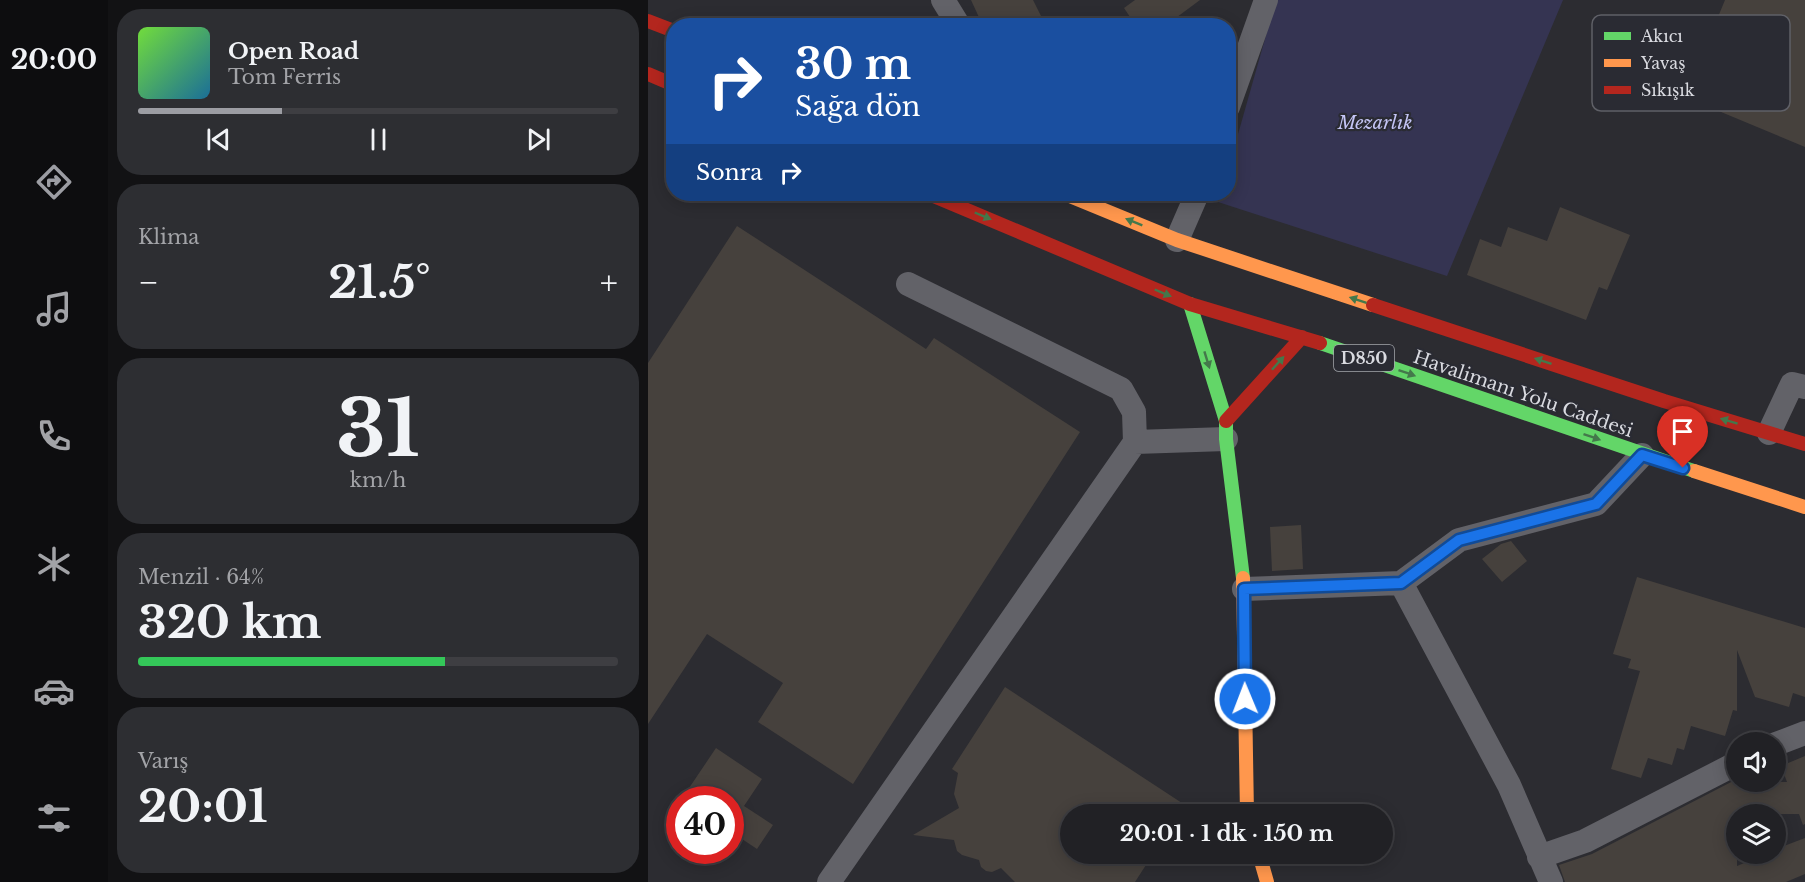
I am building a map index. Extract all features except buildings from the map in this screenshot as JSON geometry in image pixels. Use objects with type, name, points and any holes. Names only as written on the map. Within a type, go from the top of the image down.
[{"type":"main road","points":[[648,15],[666,27]]},
{"type":"main road","points":[[648,21],[666,28]]},
{"type":"main road","points":[[648,74],[666,82]]},
{"type":"main road","name":"Havalimanı Yolu Caddesi","points":[[946,201],[1190,304],[1302,337],[1642,455],[1805,507]]},
{"type":"main road","name":"Havalimanı Yolu Caddesi","points":[[1082,201],[1177,240],[1664,401],[1805,444]]},
{"type":"main road","points":[[1190,304],[1226,430],[1244,589],[1246,804]]},
{"type":"main road","points":[[1226,430],[1302,337]]},
{"type":"main road","points":[[1261,864],[1267,882]]},
{"type":"street","points":[[943,0],[954,18]]},
{"type":"street","points":[[1236,84],[1266,0]]},
{"type":"street","points":[[1177,240],[1194,201]]},
{"type":"street","points":[[829,882],[1136,442],[1134,411],[1121,389],[909,284]]},
{"type":"street","points":[[1769,433],[1792,384],[1805,387]]},
{"type":"street","points":[[1136,442],[1226,430]]},
{"type":"street","points":[[1244,589],[1401,583],[1459,540],[1596,504],[1642,455]]},
{"type":"street","points":[[1401,583],[1509,785],[1551,882]]},
{"type":"street","points":[[1786,740],[1805,733]]},
{"type":"street","points":[[1539,857],[1585,841],[1726,769]]},
{"type":"green space","name":"Mezarlık","points":[[1276,0],[1563,0],[1447,276],[1218,202],[1236,201],[1236,141]]},
{"type":"traffic: fast","points":[[1190,304],[1226,421],[1226,439],[1243,578]]},
{"type":"traffic: fast","points":[[1320,343],[1694,471]]},
{"type":"traffic: slow","points":[[1082,201],[1177,240],[1373,305]]},
{"type":"traffic: slow","points":[[1694,471],[1805,507]]},
{"type":"traffic: slow","points":[[1243,578],[1247,804]]},
{"type":"traffic: slow","points":[[1262,864],[1267,882]]},
{"type":"traffic: jam","points":[[648,21],[666,28]]},
{"type":"traffic: jam","points":[[648,74],[666,82]]},
{"type":"traffic: jam","points":[[946,201],[1190,304],[1320,343]]},
{"type":"traffic: jam","points":[[1373,305],[1664,401],[1805,444]]},
{"type":"traffic: jam","points":[[1226,421],[1302,337]]},
{"type":"route","points":[[1245,699],[1244,589],[1401,583],[1459,540],[1596,504],[1642,455],[1683,468]]}]
